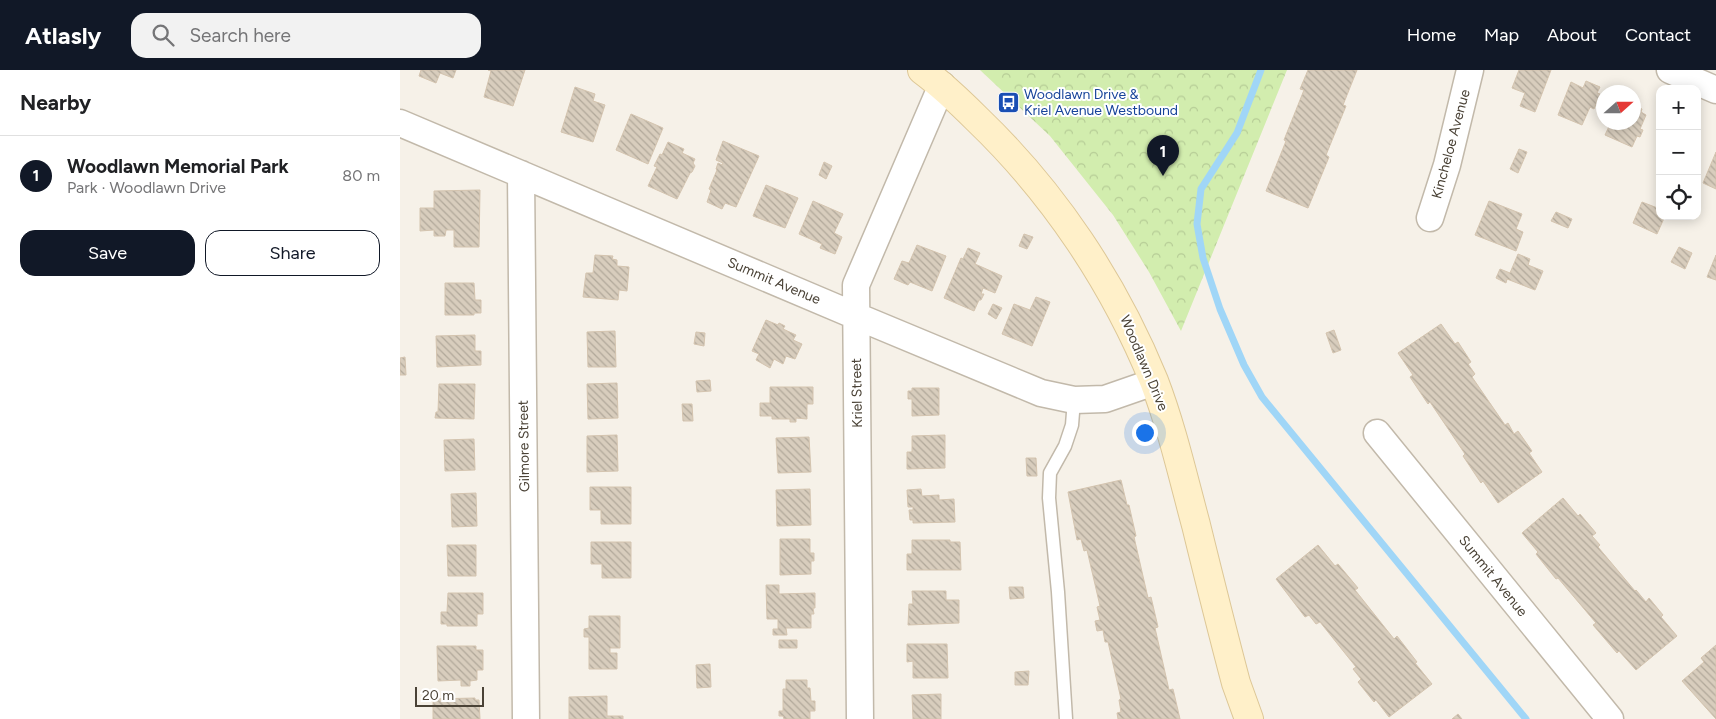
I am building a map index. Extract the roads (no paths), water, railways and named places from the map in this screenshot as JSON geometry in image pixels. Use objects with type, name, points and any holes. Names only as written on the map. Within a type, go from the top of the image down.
[{"type":"main road","name":"Woodlawn Drive","points":[[932,78],[1009,150],[1059,212],[1098,268],[1128,322],[1154,382],[1175,443],[1236,683],[1249,719]]},
{"type":"street","name":"Kincheloe Avenue","points":[[1430,218],[1447,165],[1470,70]]},
{"type":"street","points":[[1670,70],[1716,90]]},
{"type":"street","name":"Kriel Street","points":[[860,719],[856,285],[932,78]]},
{"type":"street","name":"Summit Avenue","points":[[400,123],[1040,393],[1074,400],[1106,398],[1154,382]]},
{"type":"street","name":"Gilmore Street","points":[[521,174],[526,719]]},
{"type":"street","name":"Summit Avenue","points":[[1377,433],[1610,719]]},
{"type":"lane","points":[[1066,719],[1058,592],[1049,498],[1050,473],[1065,446],[1072,426],[1074,400]]},
{"type":"waterway","points":[[1261,70],[1237,133],[1201,189],[1197,224],[1203,258],[1220,309],[1244,365],[1262,397],[1526,719]]},
{"type":"place","name":"Woodlawn Drive & Kriel Avenue Westbound","points":[[1008,102]]},
{"type":"place","name":"Woodlawn Memorial Park","points":[[1163,176]]}]
